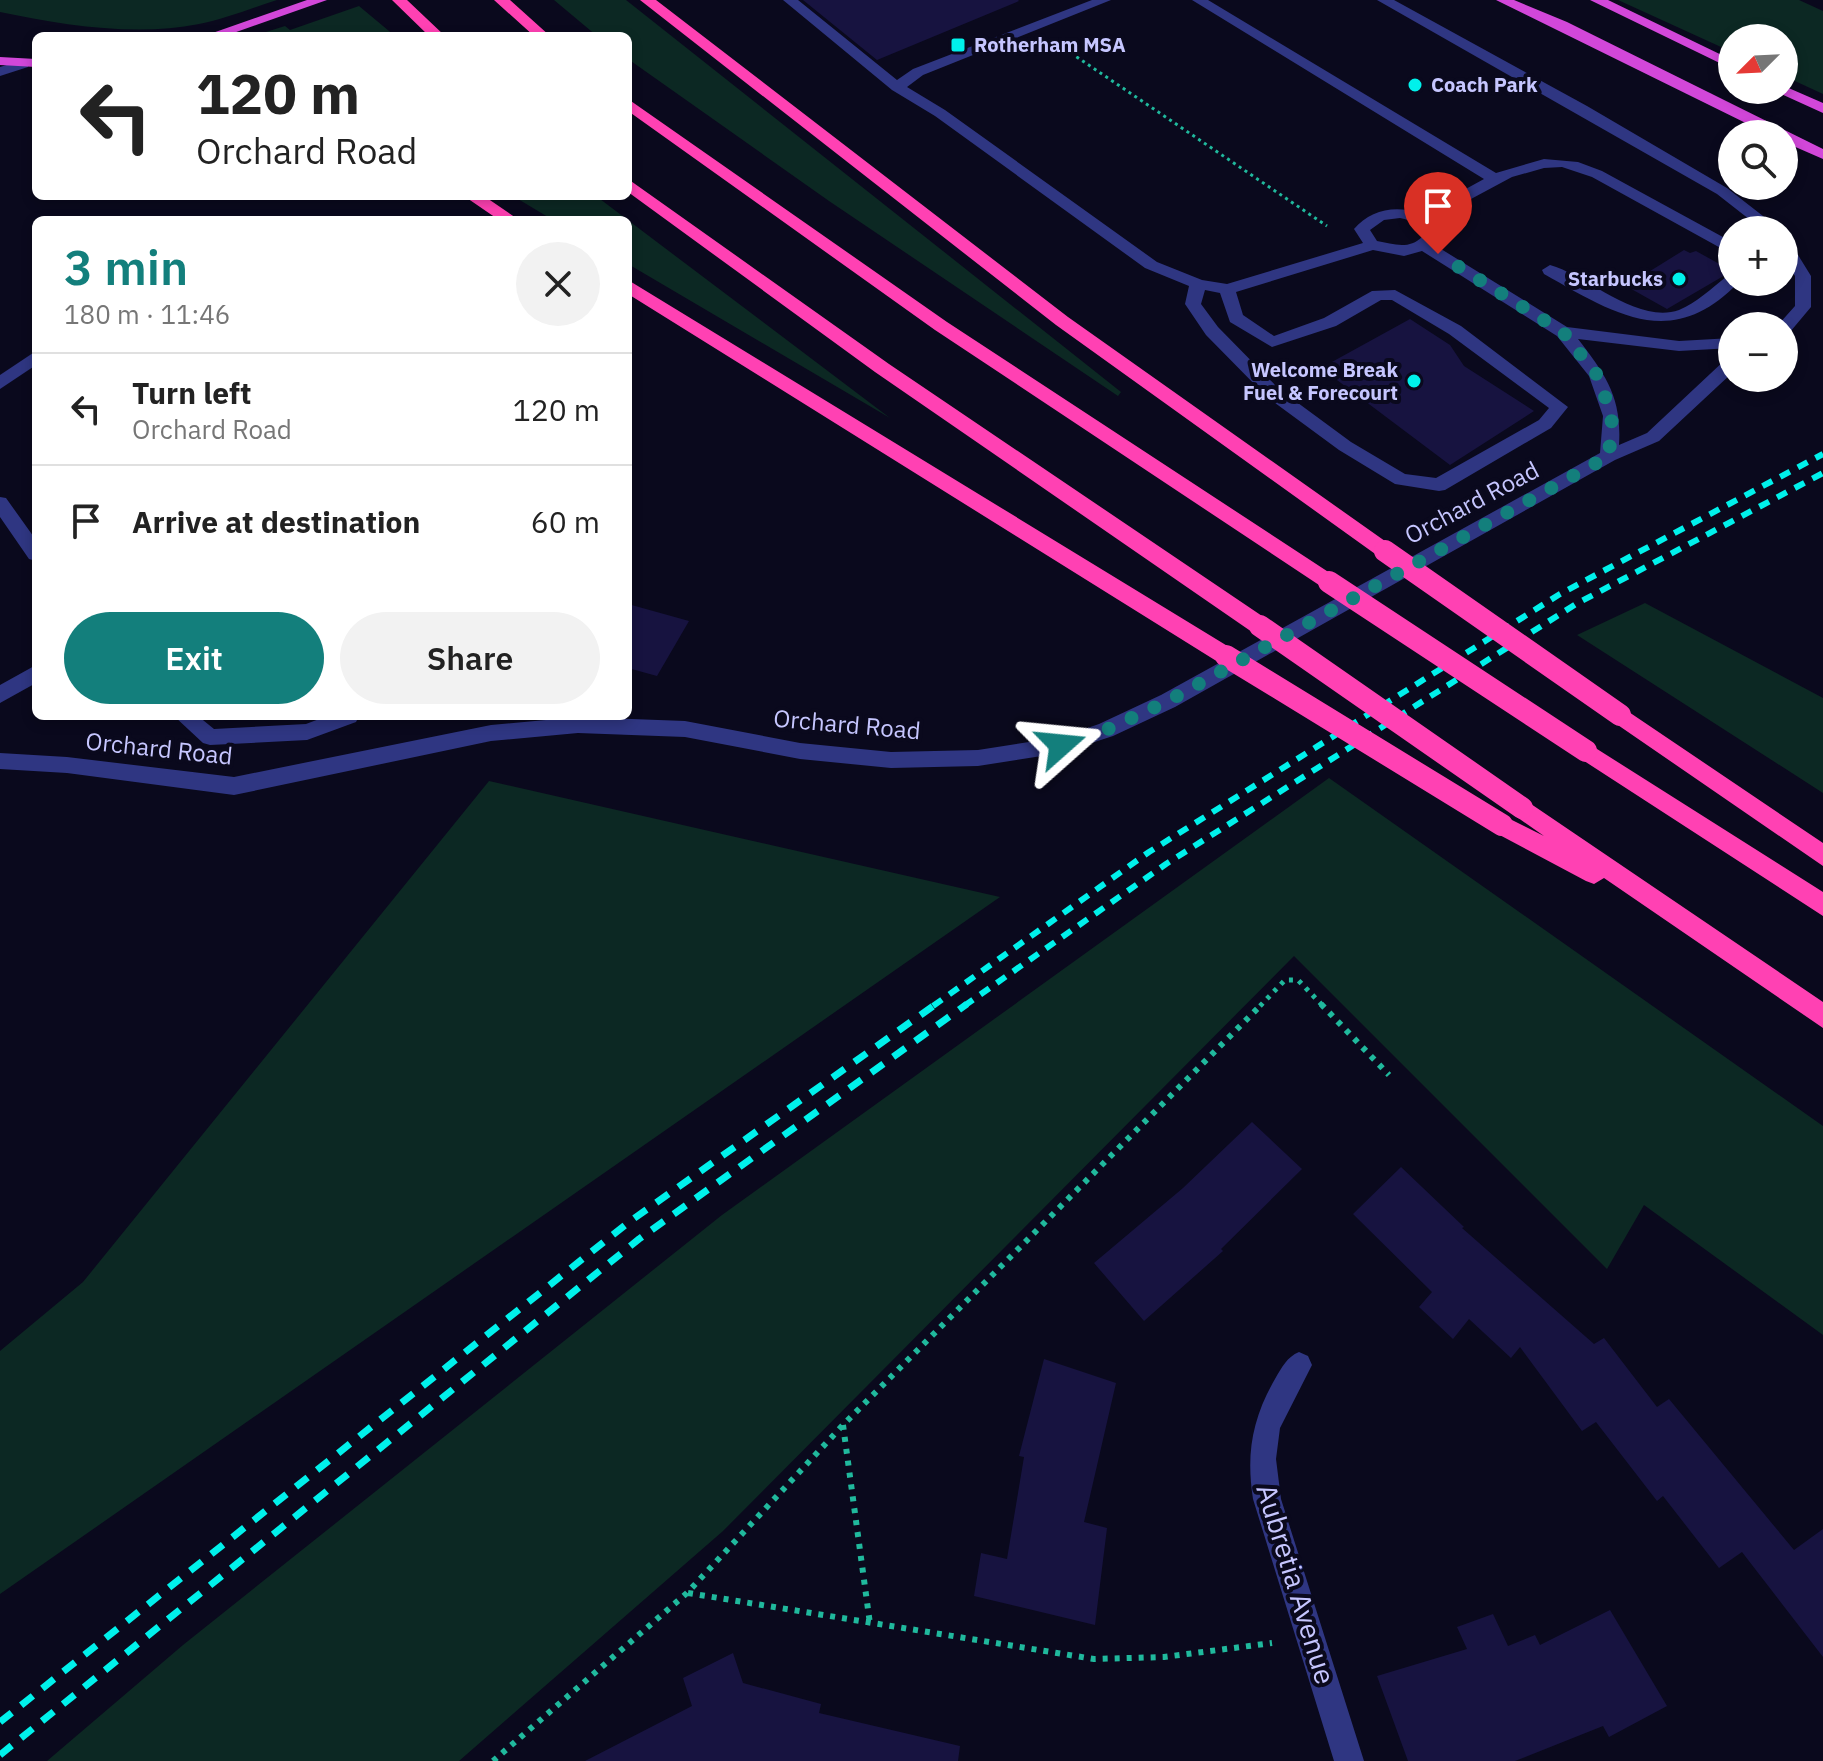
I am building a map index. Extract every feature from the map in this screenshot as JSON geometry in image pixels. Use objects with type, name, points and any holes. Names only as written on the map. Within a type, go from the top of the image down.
[{"type":"highway","points":[[224,32],[320,0]]},
{"type":"highway","points":[[399,0],[434,32]]},
{"type":"highway","points":[[501,0],[538,32]]},
{"type":"highway","points":[[647,0],[1062,321],[1823,856]]},
{"type":"highway","points":[[1503,0],[1562,25],[1752,120]]},
{"type":"highway","points":[[1597,0],[1718,58]]},
{"type":"highway","points":[[0,61],[29,63]]},
{"type":"highway","points":[[1798,97],[1823,109]]},
{"type":"highway","points":[[632,107],[941,326],[1823,905]]},
{"type":"highway","points":[[1798,143],[1823,155]]},
{"type":"highway","points":[[632,187],[882,368],[1823,1016]]},
{"type":"highway","points":[[478,200],[504,216]]},
{"type":"highway","points":[[632,288],[1502,825],[1694,928]]},
{"type":"street","points":[[790,0],[897,87],[940,113],[1151,265],[1198,284],[1227,289],[1372,245],[1404,251],[1424,245],[1430,238],[1429,232],[1421,220],[1399,213],[1370,219],[1362,229],[1372,245]]},
{"type":"street","points":[[897,87],[918,72],[1104,0]]},
{"type":"street","points":[[1199,0],[1497,180]]},
{"type":"street","points":[[1384,0],[1620,131],[1722,191],[1755,216]]},
{"type":"street","points":[[0,72],[29,63]]},
{"type":"street","points":[[1421,220],[1474,189],[1536,165],[1565,163],[1595,175],[1718,241]]},
{"type":"street","points":[[1424,245],[1563,332],[1597,375],[1612,416],[1609,456]]},
{"type":"street","points":[[1798,268],[1803,276],[1803,307],[1798,313]]},
{"type":"street","points":[[1550,270],[1595,296],[1653,314],[1679,316],[1718,290]]},
{"type":"street","points":[[1198,284],[1193,304],[1212,331],[1273,393],[1345,446],[1401,480],[1439,485],[1545,424],[1559,407],[1455,330],[1395,295],[1378,295],[1330,322],[1272,342],[1236,318],[1227,289]]},
{"type":"street","points":[[1563,332],[1679,346],[1718,344]]},
{"type":"street","points":[[0,383],[32,360]]},
{"type":"street","name":"Orchard Road","points":[[0,761],[67,765],[234,786],[491,733],[578,725],[685,729],[800,751],[891,760],[978,758],[1061,745],[1106,730],[1168,701],[1609,456],[1653,437],[1718,376]]},
{"type":"street","points":[[0,503],[32,548]]},
{"type":"street","points":[[0,695],[32,675]]},
{"type":"street","points":[[189,720],[210,737],[307,732],[338,720]]},
{"type":"street","name":"Aubretia Avenue","points":[[1299,1365],[1264,1429],[1261,1464],[1267,1499],[1349,1761]]},
{"type":"path","points":[[1032,28],[1329,225],[1316,231]]},
{"type":"path","points":[[493,1761],[687,1593],[843,1425],[1285,980],[1298,980],[1389,1075]]},
{"type":"path","points":[[843,1425],[870,1624]]},
{"type":"path","points":[[687,1593],[1094,1659],[1164,1657],[1312,1638]]},
{"type":"green space","points":[[0,0],[277,0],[209,22],[175,28],[125,29],[74,25],[0,12]]},
{"type":"green space","points":[[554,0],[626,0],[1121,392],[1118,396],[829,201],[632,62],[632,32],[592,32]]},
{"type":"green space","points":[[1618,0],[1799,0],[1823,11],[1823,94],[1798,82],[1798,24],[1718,24],[1718,46]]},
{"type":"green space","points":[[359,6],[390,32],[266,32],[285,26],[290,30]]},
{"type":"green space","points":[[520,200],[601,200],[623,216],[546,216]]},
{"type":"green space","points":[[632,223],[890,418],[632,266]]},
{"type":"green space","points":[[1645,603],[1823,698],[1823,793],[1577,635]]},
{"type":"green space","points":[[1329,778],[1823,1126],[1823,1335],[1644,1205],[1607,1269],[1294,956],[723,1531],[459,1761],[47,1761],[183,1645],[722,1215]]},
{"type":"green space","points":[[489,781],[1000,897],[0,1594],[0,1351],[83,1282]]},
{"type":"building","points":[[803,0],[1018,0],[1019,1],[877,60]]},
{"type":"building","name":"Starbucks","points":[[1684,250],[1690,253],[1696,251],[1718,263],[1718,279],[1667,309],[1626,286]]},
{"type":"building","name":"Welcome Break Fuel & Forecourt","points":[[1410,319],[1450,345],[1464,366],[1534,411],[1450,465],[1321,368]]},
{"type":"building","points":[[632,605],[689,621],[657,676],[632,669]]},
{"type":"building","points":[[1252,1122],[1302,1169],[1221,1249],[1223,1251],[1144,1321],[1094,1263],[1183,1188]]},
{"type":"building","points":[[1401,1167],[1462,1228],[1594,1344],[1604,1338],[1657,1407],[1669,1399],[1794,1550],[1823,1529],[1823,1657],[1742,1552],[1719,1568],[1663,1496],[1657,1501],[1596,1422],[1582,1431],[1520,1347],[1511,1358],[1469,1319],[1453,1339],[1419,1307],[1432,1292],[1353,1214]]},
{"type":"building","points":[[1044,1359],[1116,1383],[1084,1522],[1107,1528],[1095,1625],[974,1596],[981,1553],[1007,1559],[1024,1457],[1019,1456]]},
{"type":"building","points":[[1610,1610],[1667,1706],[1609,1737],[1603,1726],[1515,1761],[1408,1761],[1377,1676],[1467,1649],[1457,1627],[1493,1614],[1508,1646],[1535,1635],[1540,1645]]},
{"type":"building","points":[[733,1653],[743,1683],[821,1704],[819,1713],[960,1746],[958,1761],[585,1761],[692,1706],[683,1678]]},
{"type":"railway","points":[[933,1006],[1149,852],[1560,594],[1823,454]]},
{"type":"railway","points":[[964,1006],[1166,864],[1576,604],[1823,473]]},
{"type":"railway","points":[[0,1722],[629,1222],[936,1004]]},
{"type":"railway","points":[[0,1755],[639,1239],[967,1004]]},
{"type":"place","name":"Rotherham MSA","points":[[958,45]]},
{"type":"place","name":"Coach Park","points":[[1415,85]]},
{"type":"place","name":"Starbucks","points":[[1679,279]]},
{"type":"place","name":"Welcome Break Fuel & Forecourt","points":[[1414,381]]},
{"type":"route","points":[[1061,745],[1106,730],[1168,701],[1609,456],[1612,416],[1597,375],[1563,332],[1438,254]]}]
